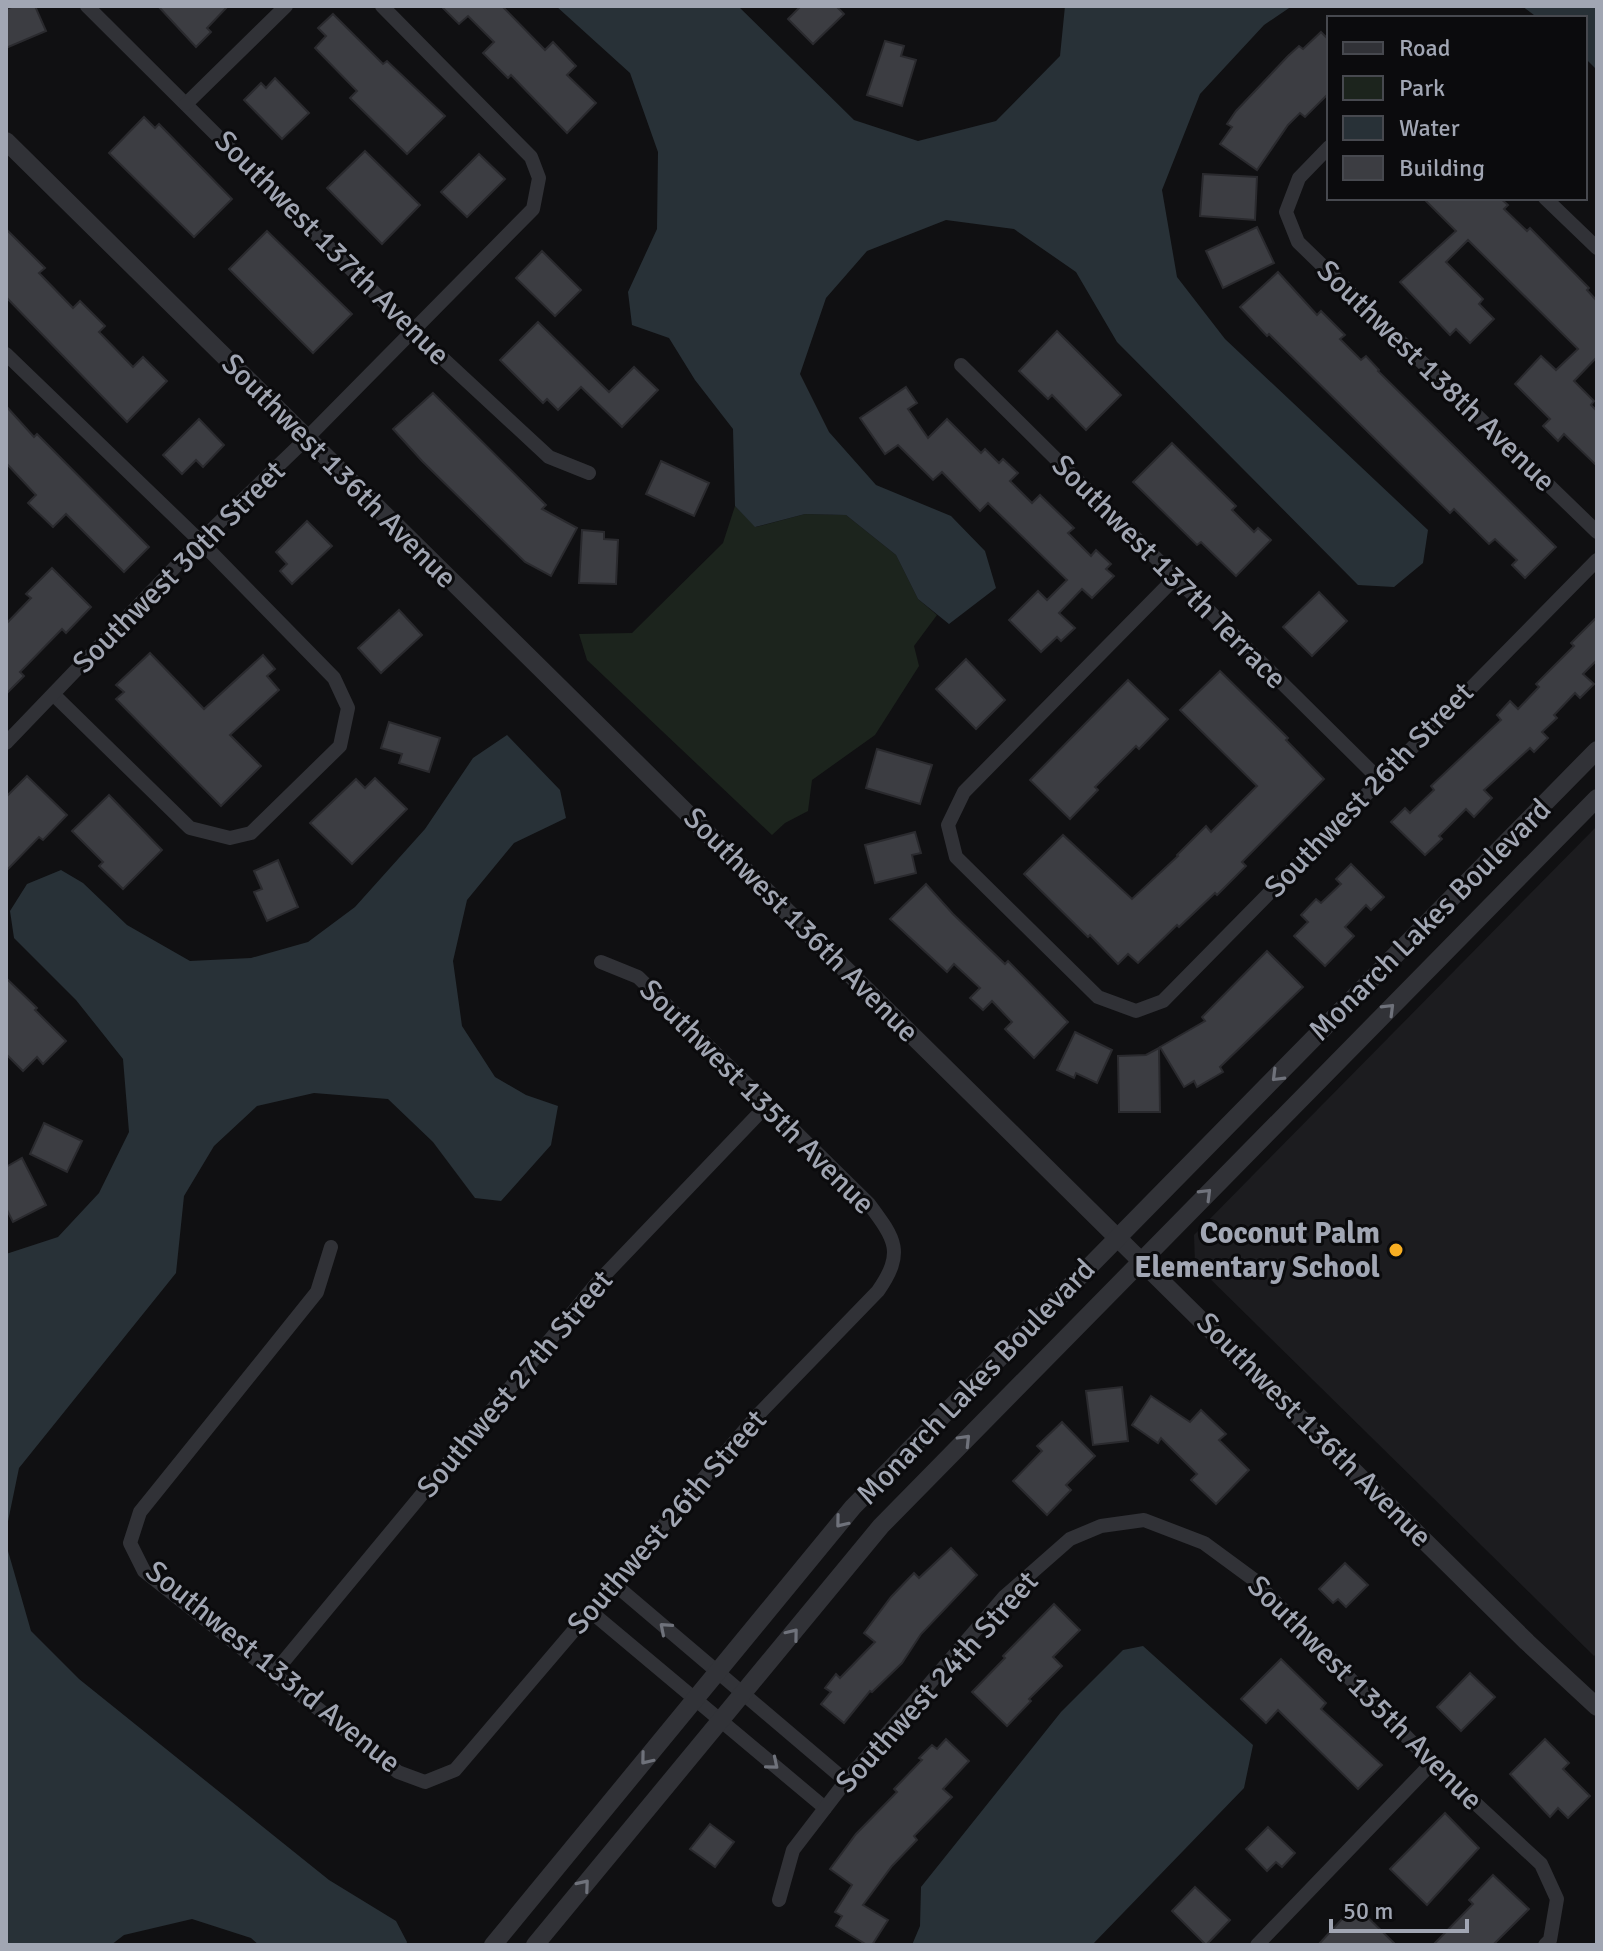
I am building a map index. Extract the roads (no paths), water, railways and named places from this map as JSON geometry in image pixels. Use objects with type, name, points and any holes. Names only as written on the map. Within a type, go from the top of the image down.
[{"type":"street","name":"Southwest 137th Avenue","points":[[87,6],[412,330],[549,457],[589,473]]},
{"type":"street","points":[[186,104],[286,6]]},
{"type":"street","name":"Southwest 30th Street","points":[[6,743],[200,541],[306,439],[533,209],[539,178],[531,157],[382,6]]},
{"type":"street","name":"Southwest 136th Avenue","points":[[6,141],[1527,1642],[1597,1707]]},
{"type":"street","name":"Southwest 138th Avenue","points":[[1327,149],[1299,178],[1286,212],[1298,242],[1597,532]]},
{"type":"street","points":[[1547,200],[1597,248]]},
{"type":"street","points":[[6,354],[200,541],[334,678],[348,708],[340,746],[251,833],[230,838],[190,828],[54,695]]},
{"type":"street","name":"Southwest 137th Terrace","points":[[961,365],[1379,779]]},
{"type":"street","name":"Southwest 26th Street","points":[[1175,578],[964,792],[948,825],[956,857],[988,890],[1098,997],[1136,1011],[1163,1001],[1597,560]]},
{"type":"street","name":"Monarch Lakes Boulevard","points":[[493,1945],[853,1507],[1597,750]]},
{"type":"street","name":"Monarch Lakes Boulevard","points":[[535,1945],[881,1526],[1597,798]]},
{"type":"street","name":"Southwest 135th Avenue","points":[[601,962],[638,977],[869,1204],[888,1230],[895,1250]]},
{"type":"street","name":"Southwest 27th Street","points":[[274,1673],[597,1283],[767,1105]]},
{"type":"street","name":"Southwest 133rd Avenue","points":[[331,1247],[317,1292],[140,1512],[130,1543],[144,1571],[398,1772],[425,1782]]},
{"type":"street","name":"Southwest 26th Street","points":[[425,1782],[455,1770],[755,1418],[878,1291],[892,1271],[895,1250]]},
{"type":"street","name":"Southwest 135th Avenue","points":[[1144,1520],[1204,1543],[1253,1579],[1432,1763],[1541,1864],[1557,1899],[1550,1940],[1545,1945]]},
{"type":"street","name":"Southwest 24th Street","points":[[779,1900],[793,1850],[846,1781],[1004,1597],[1070,1539],[1101,1526],[1144,1520]]},
{"type":"street","points":[[613,1583],[846,1781]]},
{"type":"street","points":[[590,1611],[825,1808]]},
{"type":"street","points":[[1257,1945],[1432,1763]]},
{"type":"water","points":[[556,6],[738,6],[854,120],[918,141],[996,121],[1060,56],[1065,6],[1292,6],[1264,25],[1200,94],[1162,190],[1177,277],[1225,339],[1428,530],[1423,563],[1394,587],[1358,585],[1117,342],[1076,272],[1014,229],[946,220],[867,251],[826,298],[800,374],[829,432],[876,485],[951,516],[985,551],[996,588],[949,624],[918,599],[896,555],[846,515],[805,514],[755,527],[735,506],[733,429],[695,380],[669,338],[632,325],[628,292],[657,229],[658,152],[630,73]]},
{"type":"water","points":[[1522,6],[1597,6],[1597,70],[1587,60],[1587,16],[1535,16]]},
{"type":"water","points":[[507,735],[560,790],[566,818],[514,843],[467,900],[453,961],[462,1026],[495,1077],[526,1095],[558,1106],[551,1145],[501,1201],[475,1198],[433,1142],[388,1099],[314,1093],[257,1106],[214,1146],[184,1196],[176,1273],[19,1468],[6,1531],[6,1254],[58,1237],[99,1193],[129,1132],[123,1059],[76,1000],[14,938],[10,911],[27,884],[61,870],[83,883],[127,925],[190,961],[251,958],[308,942],[355,907],[425,829],[473,758]]},
{"type":"water","points":[[6,1544],[31,1631],[79,1679],[329,1880],[396,1921],[406,1945],[259,1945],[251,1938],[192,1919],[124,1935],[111,1945],[6,1945]]},
{"type":"water","points":[[1143,1646],[1253,1745],[1244,1788],[1092,1945],[912,1945],[920,1926],[921,1887],[1061,1712],[1123,1650]]},
{"type":"place","name":"Coconut Palm Elementary School","points":[[1396,1250]]}]
